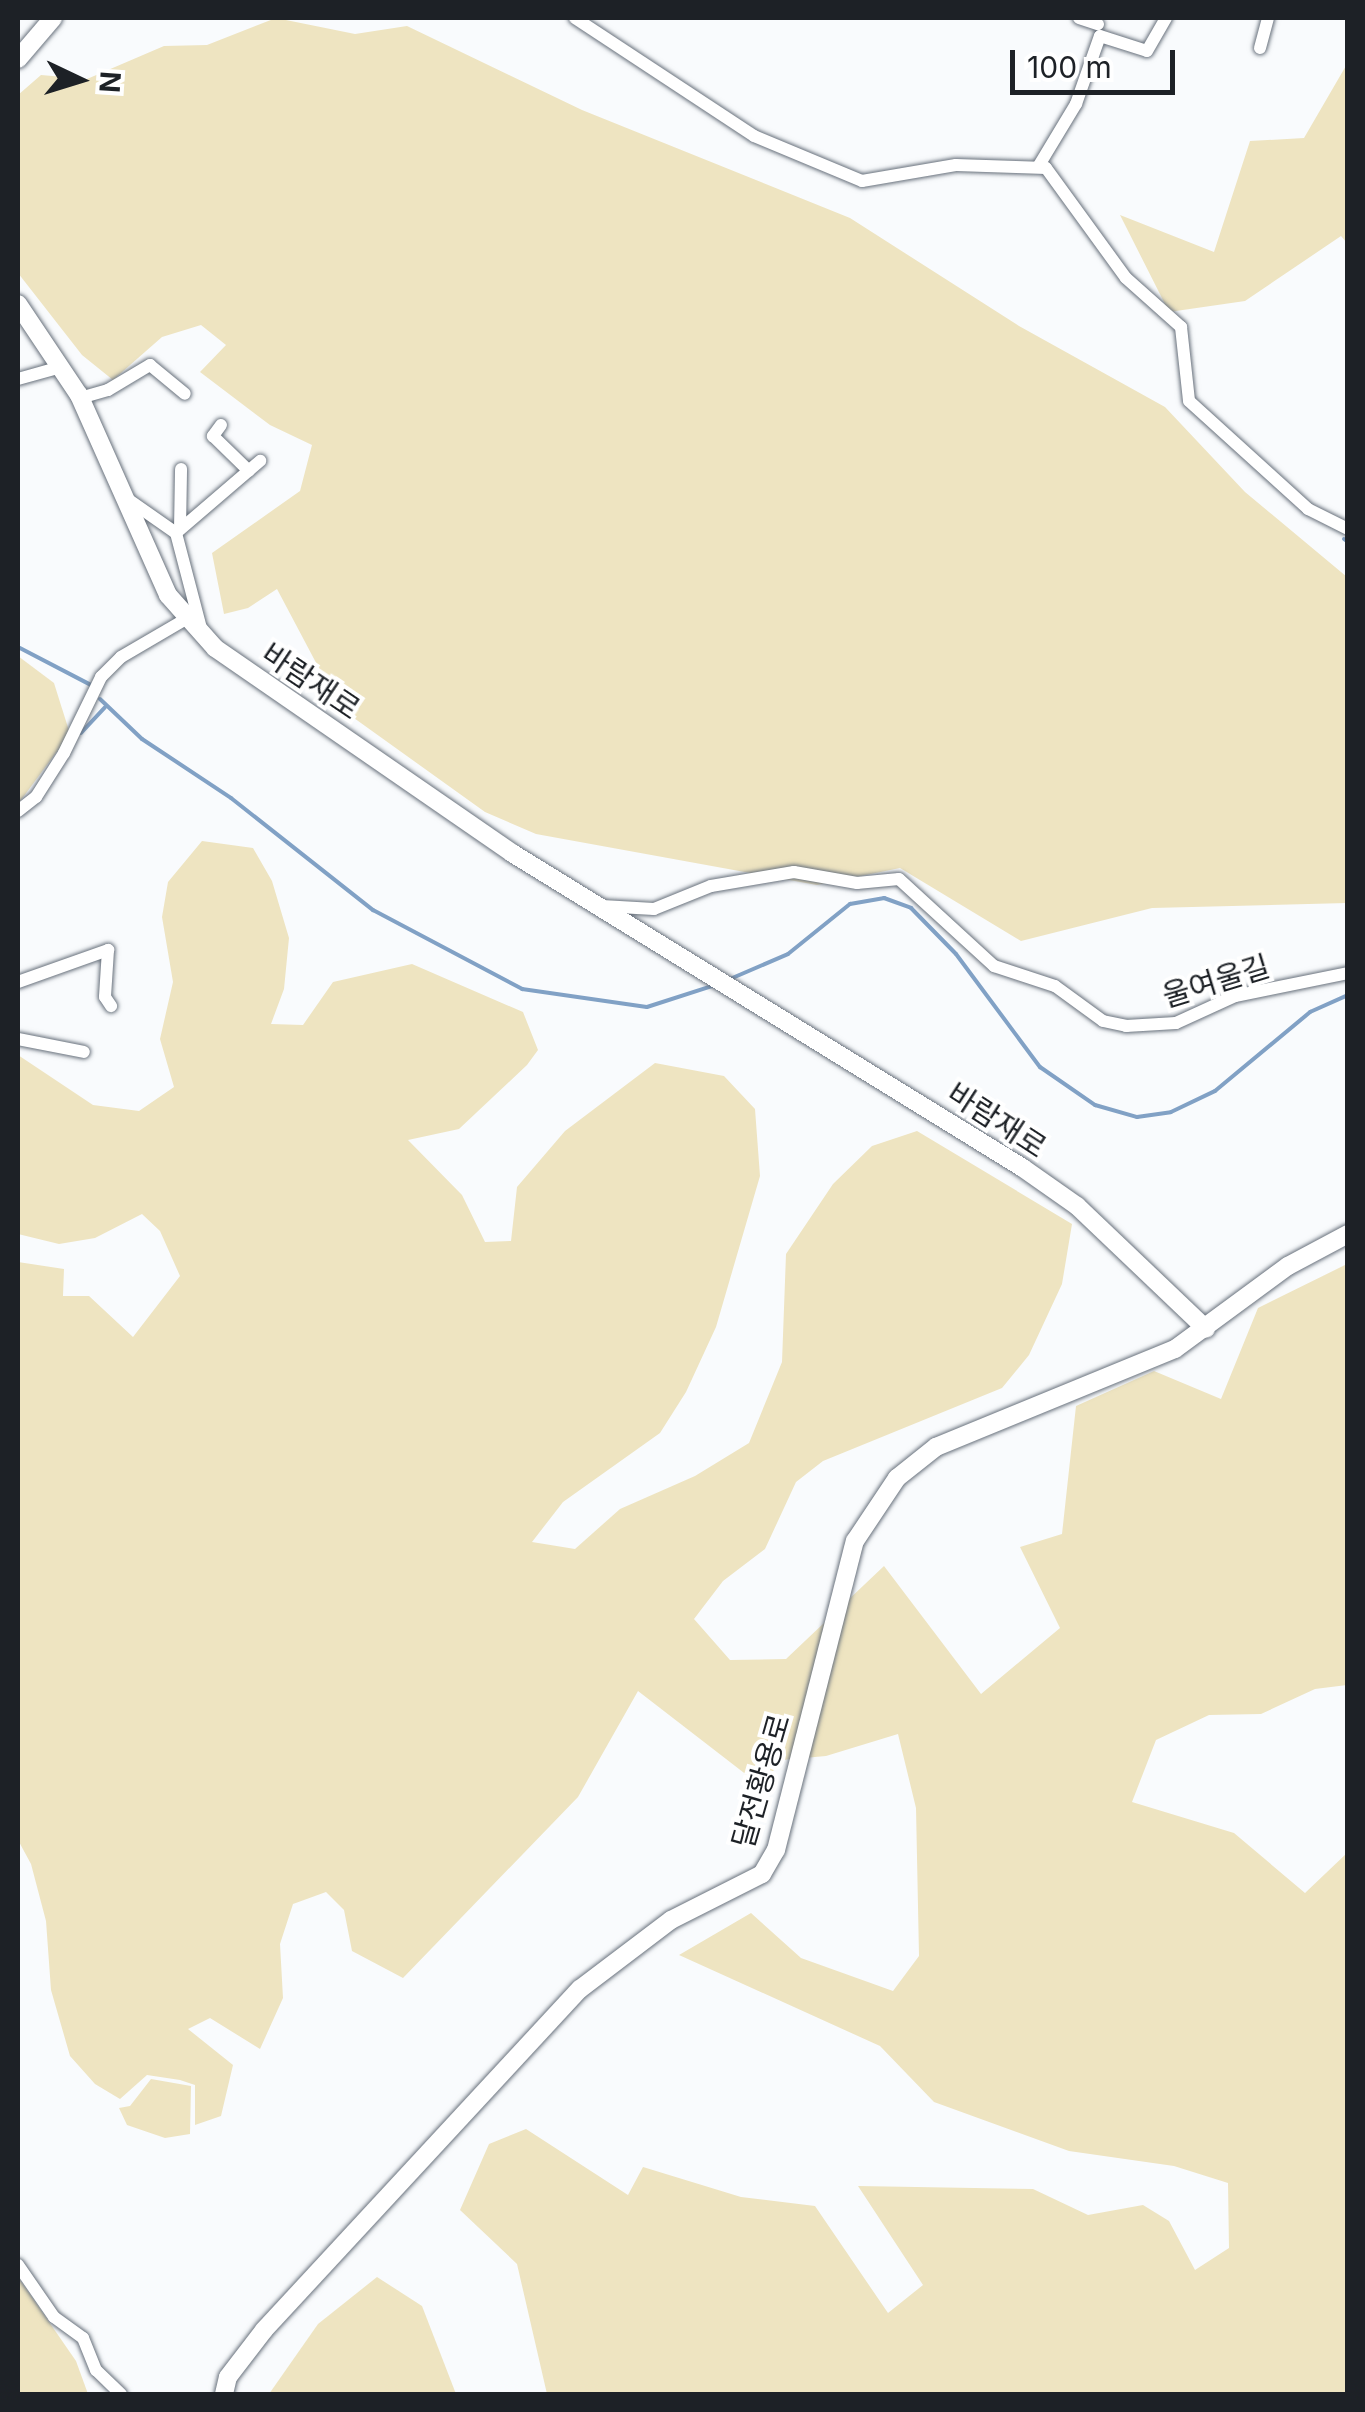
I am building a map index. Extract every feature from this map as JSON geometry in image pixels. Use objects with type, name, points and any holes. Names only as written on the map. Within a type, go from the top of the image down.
[{"type":"main road","points":[[18,58],[52,18]]},
{"type":"main road","name":"바람재로","points":[[18,304],[80,398],[168,595],[202,636],[512,853],[713,974],[1077,1206],[1206,1329]]},
{"type":"main road","name":"달전황용로","points":[[224,2394],[228,2378],[264,2330],[580,1989],[671,1920],[762,1874],[776,1850],[855,1541],[897,1478],[936,1447],[1175,1349],[1288,1266],[1348,1234]]},
{"type":"street","points":[[575,18],[754,136],[862,181],[956,165],[1038,167],[1063,190],[1126,278],[1181,327],[1188,401],[1308,508],[1348,529]]},
{"type":"street","points":[[1078,18],[1147,51],[1166,18]]},
{"type":"street","points":[[1260,48],[1268,18]]},
{"type":"street","points":[[1038,167],[1076,104],[1101,26]]},
{"type":"street","points":[[80,398],[108,390],[150,365],[185,394]]},
{"type":"street","points":[[18,380],[61,368]]},
{"type":"street","points":[[178,531],[254,466],[212,436],[221,425]]},
{"type":"street","points":[[181,469],[178,531],[202,636]]},
{"type":"street","points":[[123,496],[178,531]]},
{"type":"street","points":[[18,811],[36,797],[64,754],[102,677],[121,657],[186,619]]},
{"type":"street","name":"울여울길","points":[[601,906],[654,909],[711,886],[794,872],[857,883],[900,879],[994,966],[1055,986],[1104,1021],[1126,1026],[1176,1023],[1235,996],[1348,973]]},
{"type":"street","points":[[18,982],[108,950],[105,998],[110,1006]]},
{"type":"street","points":[[18,1039],[84,1052]]},
{"type":"street","points":[[18,2265],[54,2317],[83,2338],[96,2370],[121,2394]]},
{"type":"shaded area","points":[[276,18],[355,34],[407,26],[582,110],[850,218],[1019,326],[1165,407],[1245,492],[1347,577],[1347,903],[1152,908],[1021,941],[900,868],[817,885],[536,834],[485,812],[340,708],[277,589],[248,608],[224,614],[212,553],[300,491],[312,445],[270,425],[200,372],[226,345],[201,325],[162,337],[113,380],[82,355],[18,273],[18,95],[41,75],[87,79],[164,46],[207,45]]},
{"type":"shaded area","points":[[1347,64],[1347,243],[1341,236],[1245,301],[1169,312],[1120,215],[1214,252],[1250,141],[1304,138]]},
{"type":"shaded area","points":[[18,656],[54,683],[70,734],[18,804]]},
{"type":"shaded area","points":[[202,841],[253,848],[272,881],[289,938],[284,989],[271,1024],[303,1025],[333,982],[412,964],[523,1012],[538,1050],[527,1065],[459,1129],[408,1140],[462,1195],[485,1242],[511,1241],[517,1187],[565,1131],[655,1063],[724,1076],[755,1109],[760,1176],[716,1327],[686,1392],[660,1433],[563,1502],[532,1542],[575,1549],[620,1509],[695,1476],[749,1443],[782,1362],[786,1254],[833,1184],[872,1146],[917,1131],[1072,1224],[1062,1284],[1029,1355],[1002,1388],[823,1461],[796,1482],[765,1549],[723,1581],[694,1619],[730,1660],[786,1659],[884,1566],[981,1694],[1060,1628],[1020,1547],[1062,1534],[1076,1406],[1154,1371],[1221,1399],[1258,1308],[1347,1264],[1347,1685],[1315,1689],[1261,1714],[1209,1715],[1156,1740],[1132,1802],[1234,1833],[1305,1893],[1347,1853],[1347,2394],[547,2394],[517,2264],[460,2210],[489,2144],[526,2129],[628,2195],[643,2167],[741,2197],[815,2206],[888,2313],[923,2285],[858,2186],[1033,2189],[1088,2215],[1143,2205],[1169,2221],[1195,2270],[1229,2248],[1228,2183],[1174,2166],[1069,2151],[934,2102],[880,2046],[679,1955],[751,1913],[801,1958],[893,1991],[919,1956],[916,1808],[898,1734],[826,1756],[782,1760],[761,1786],[638,1691],[578,1797],[403,1978],[352,1951],[344,1910],[326,1892],[293,1904],[280,1944],[283,1998],[260,2049],[210,2018],[188,2029],[233,2065],[221,2116],[195,2125],[195,2085],[180,2080],[147,2075],[120,2099],[95,2084],[70,2056],[51,1990],[46,1921],[31,1864],[18,1840],[18,1262],[64,1269],[63,1296],[89,1296],[133,1337],[180,1276],[160,1231],[142,1214],[95,1238],[59,1244],[18,1234],[18,1055],[93,1105],[139,1111],[174,1087],[160,1039],[173,982],[162,917],[168,882]]},
{"type":"shaded area","points":[[151,2079],[191,2086],[190,2134],[165,2138],[127,2125],[119,2108],[130,2106]]},
{"type":"shaded area","points":[[18,2277],[76,2361],[88,2394],[18,2394]]},
{"type":"shaded area","points":[[377,2277],[422,2306],[456,2394],[269,2394],[318,2324]]},
{"type":"waterway","points":[[1344,539],[1348,542]]},
{"type":"waterway","points":[[18,647],[91,685]]},
{"type":"waterway","points":[[100,699],[142,739],[231,798],[373,910],[522,989],[647,1007],[712,986]]},
{"type":"waterway","points":[[81,733],[105,707]]},
{"type":"waterway","points":[[730,979],[788,954],[850,904],[884,898],[911,908],[956,954],[1040,1067],[1095,1105],[1137,1117],[1171,1112],[1215,1091],[1310,1012],[1348,995]]}]
